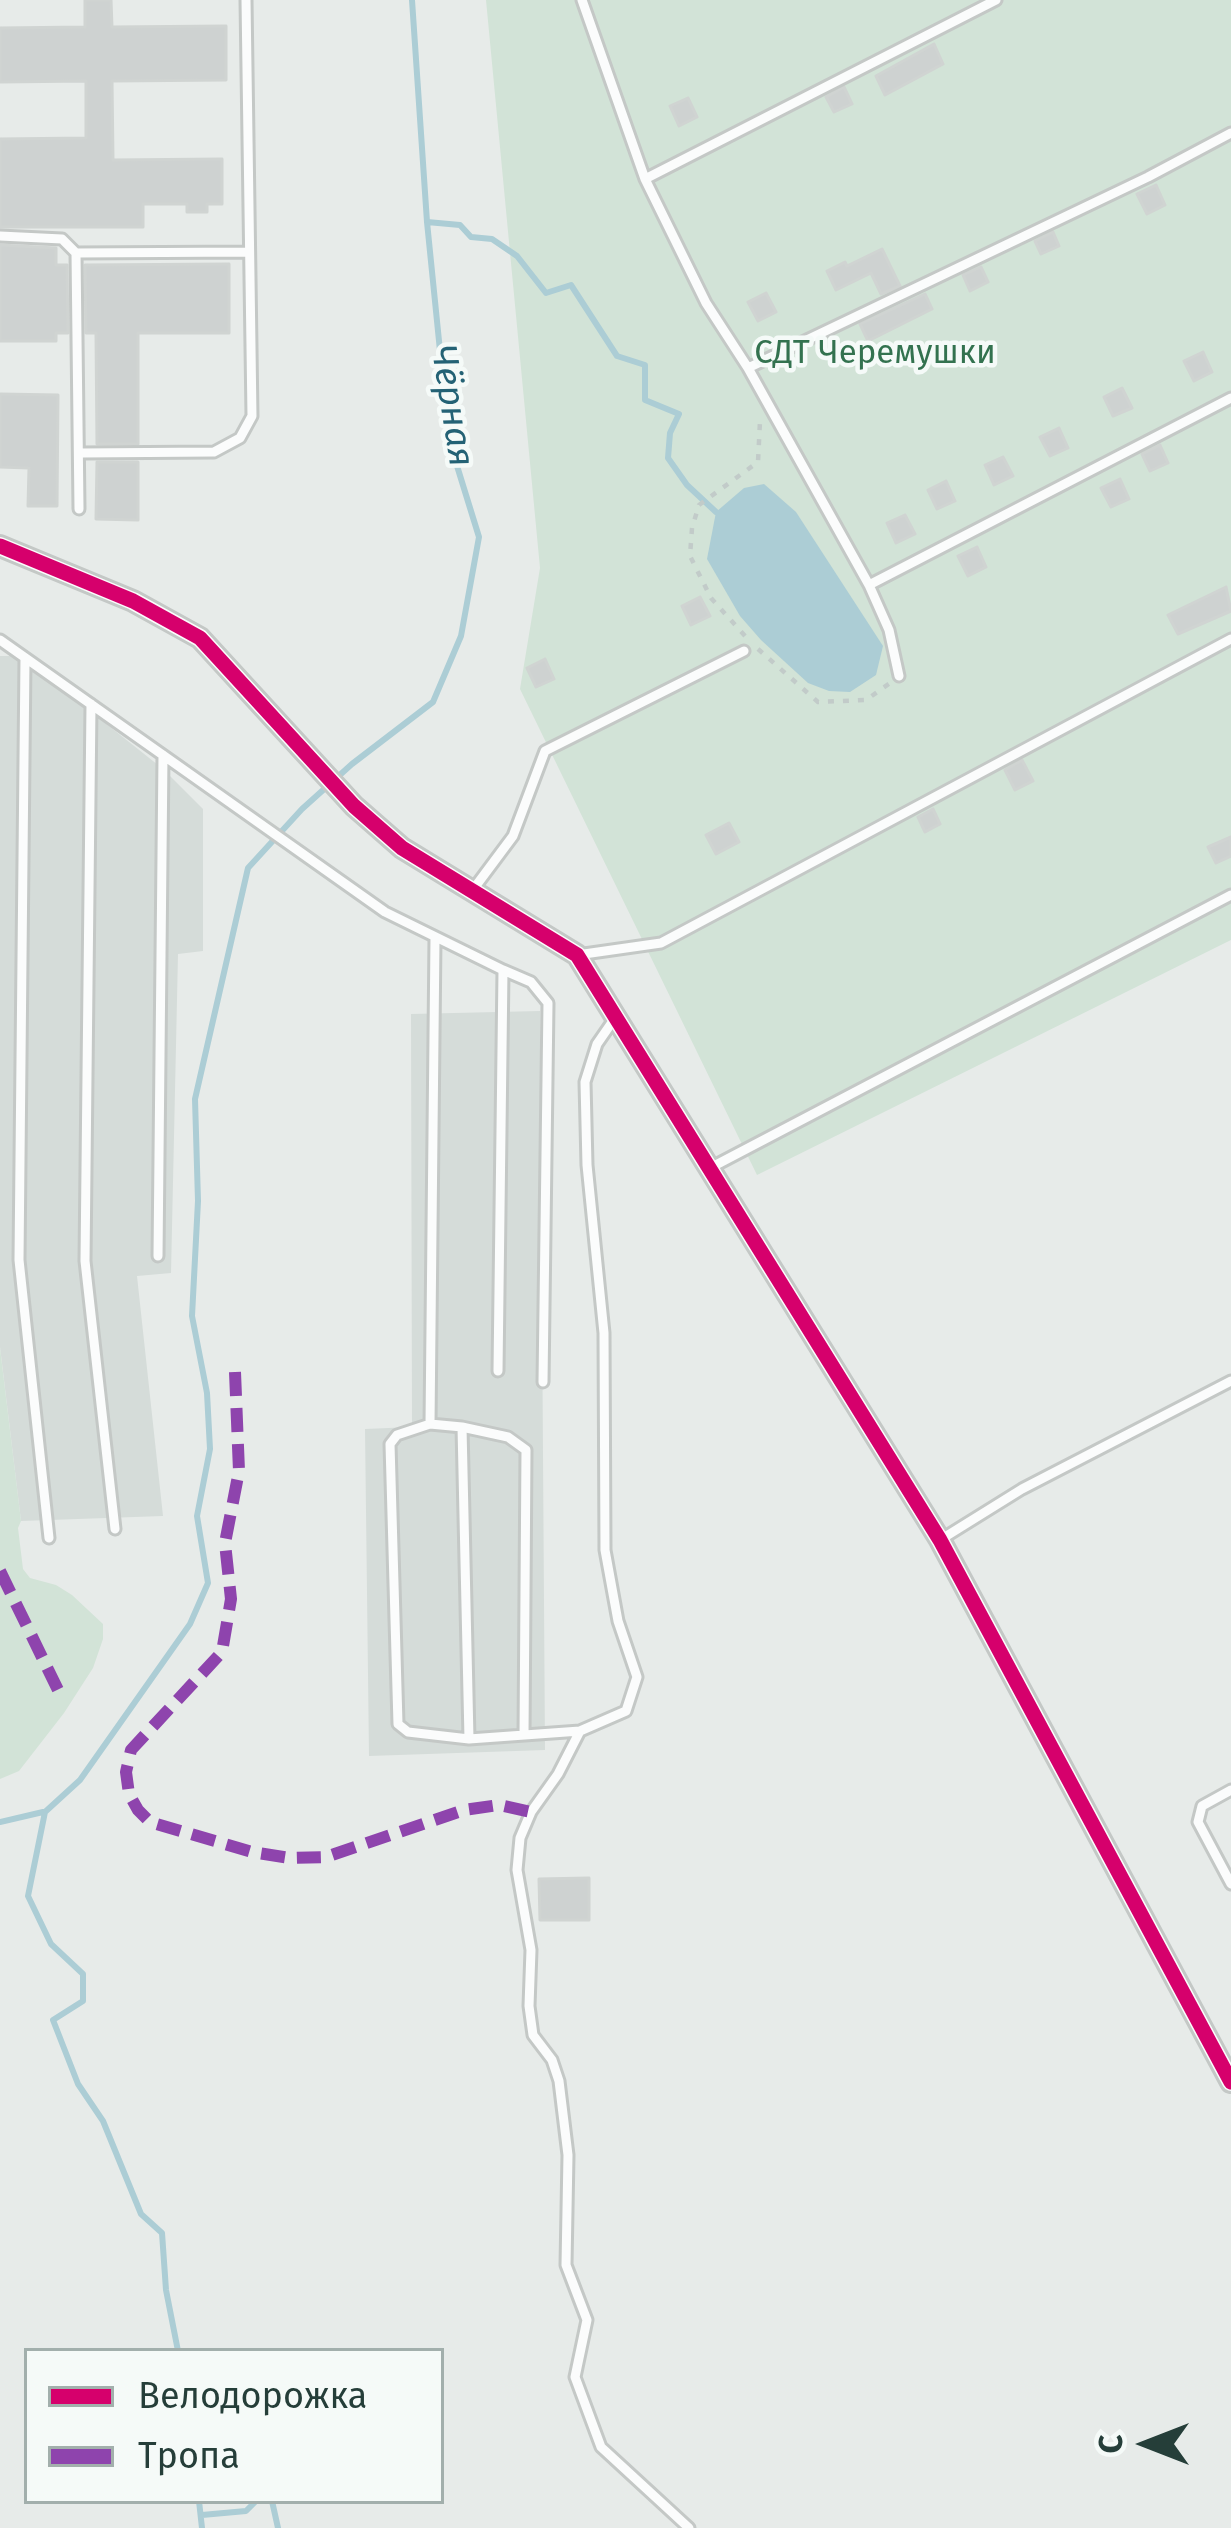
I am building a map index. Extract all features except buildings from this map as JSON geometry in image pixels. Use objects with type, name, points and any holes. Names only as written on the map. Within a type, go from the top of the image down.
[{"type":"street","points":[[0,546],[134,601],[200,638],[354,806],[402,848],[577,956],[940,1540],[1231,2082]]},
{"type":"lane","points":[[81,453],[214,452],[241,438],[251,416],[246,0]]},
{"type":"lane","points":[[583,0],[645,179],[706,303],[748,368],[869,585],[889,630],[899,676]]},
{"type":"lane","points":[[645,179],[996,0]]},
{"type":"lane","points":[[748,368],[1231,133]]},
{"type":"lane","points":[[0,236],[62,239],[76,254],[79,509]]},
{"type":"lane","points":[[76,254],[249,252]]},
{"type":"lane","points":[[869,585],[1231,398]]},
{"type":"lane","points":[[577,956],[661,943],[1231,639]]},
{"type":"lane","points":[[0,640],[386,912],[531,982],[548,1003],[543,1382]]},
{"type":"lane","points":[[472,891],[513,836],[545,751],[748,648]]},
{"type":"lane","points":[[26,658],[19,1260],[50,1538]]},
{"type":"lane","points":[[91,704],[85,1261],[115,1529]]},
{"type":"lane","points":[[158,1256],[163,755]]},
{"type":"lane","points":[[710,1168],[1231,895]]},
{"type":"lane","points":[[430,1424],[435,938]]},
{"type":"lane","points":[[497,1371],[503,970]]},
{"type":"lane","points":[[524,1735],[526,1450],[508,1436],[430,1424],[397,1435],[390,1444],[398,1724],[408,1732],[469,1738],[524,1735],[580,1731],[626,1711],[637,1677],[618,1621],[605,1550],[604,1333],[587,1166],[585,1082],[597,1045],[615,1018]]},
{"type":"lane","points":[[940,1540],[1022,1489],[1231,1381]]},
{"type":"lane","points":[[462,1427],[469,1738]]},
{"type":"lane","points":[[580,1731],[531,1812],[520,1838],[517,1870],[531,1950],[532,2035],[552,2060],[559,2081],[568,2155],[566,2265],[587,2320],[574,2377],[601,2446],[689,2528]]},
{"type":"lane","points":[[1231,1790],[1202,1806],[1198,1822],[1231,1884]]},
{"type":"path","points":[[760,394],[758,462],[699,505],[690,556],[711,598],[748,648],[818,702],[866,700],[899,676]]},
{"type":"shaded area","points":[[0,656],[21,656],[163,769],[203,809],[203,951],[178,954],[171,1273],[137,1276],[163,1516],[21,1521],[0,1347]]},
{"type":"shaded area","points":[[540,1011],[545,1750],[369,1756],[365,1429],[412,1427],[411,1014]]},
{"type":"green space","name":"СДТ Черемушки","points":[[486,0],[1231,0],[1231,940],[757,1175],[520,689],[540,568]]},
{"type":"green space","points":[[0,1348],[23,1569],[30,1578],[72,1595],[103,1624],[103,1639],[93,1668],[64,1713],[19,1771],[0,1779]]},
{"type":"water","points":[[764,484],[796,512],[883,646],[876,675],[850,692],[808,683],[761,640],[740,616],[707,559],[716,512],[744,488]]},
{"type":"waterway","name":"Чёрная","points":[[177,2348],[166,2290],[162,2233],[141,2214],[103,2121],[78,2084],[53,2020],[83,2001],[83,1974],[51,1944],[28,1896],[45,1812],[80,1780],[190,1624],[208,1583],[197,1516],[210,1449],[207,1393],[192,1316],[198,1201],[195,1099],[248,868],[352,764],[433,702],[461,636],[479,537],[449,440],[427,222],[412,0]]},
{"type":"waterway","points":[[427,222],[460,225],[471,237],[492,239],[517,256],[546,293],[571,285],[617,356],[645,365],[645,400],[679,414],[670,433],[668,458],[687,485],[716,512]]},
{"type":"waterway","points":[[0,1822],[43,1812]]},
{"type":"waterway","points":[[199,2504],[202,2528]]},
{"type":"waterway","points":[[202,2515],[246,2511],[253,2504]]},
{"type":"waterway","points":[[273,2504],[278,2528]]},
{"type":"marked path","points":[[235,1372],[239,1471],[225,1543],[231,1599],[222,1652],[131,1750],[126,1772],[129,1794],[138,1810],[150,1822],[252,1852],[290,1858],[326,1857],[464,1810],[499,1805],[531,1812]]},
{"type":"marked path","points":[[0,1571],[59,1692]]},
{"type":"cycle path","points":[[0,546],[133,601],[200,638],[354,806],[402,848],[577,955],[940,1540],[1231,2082]]}]
